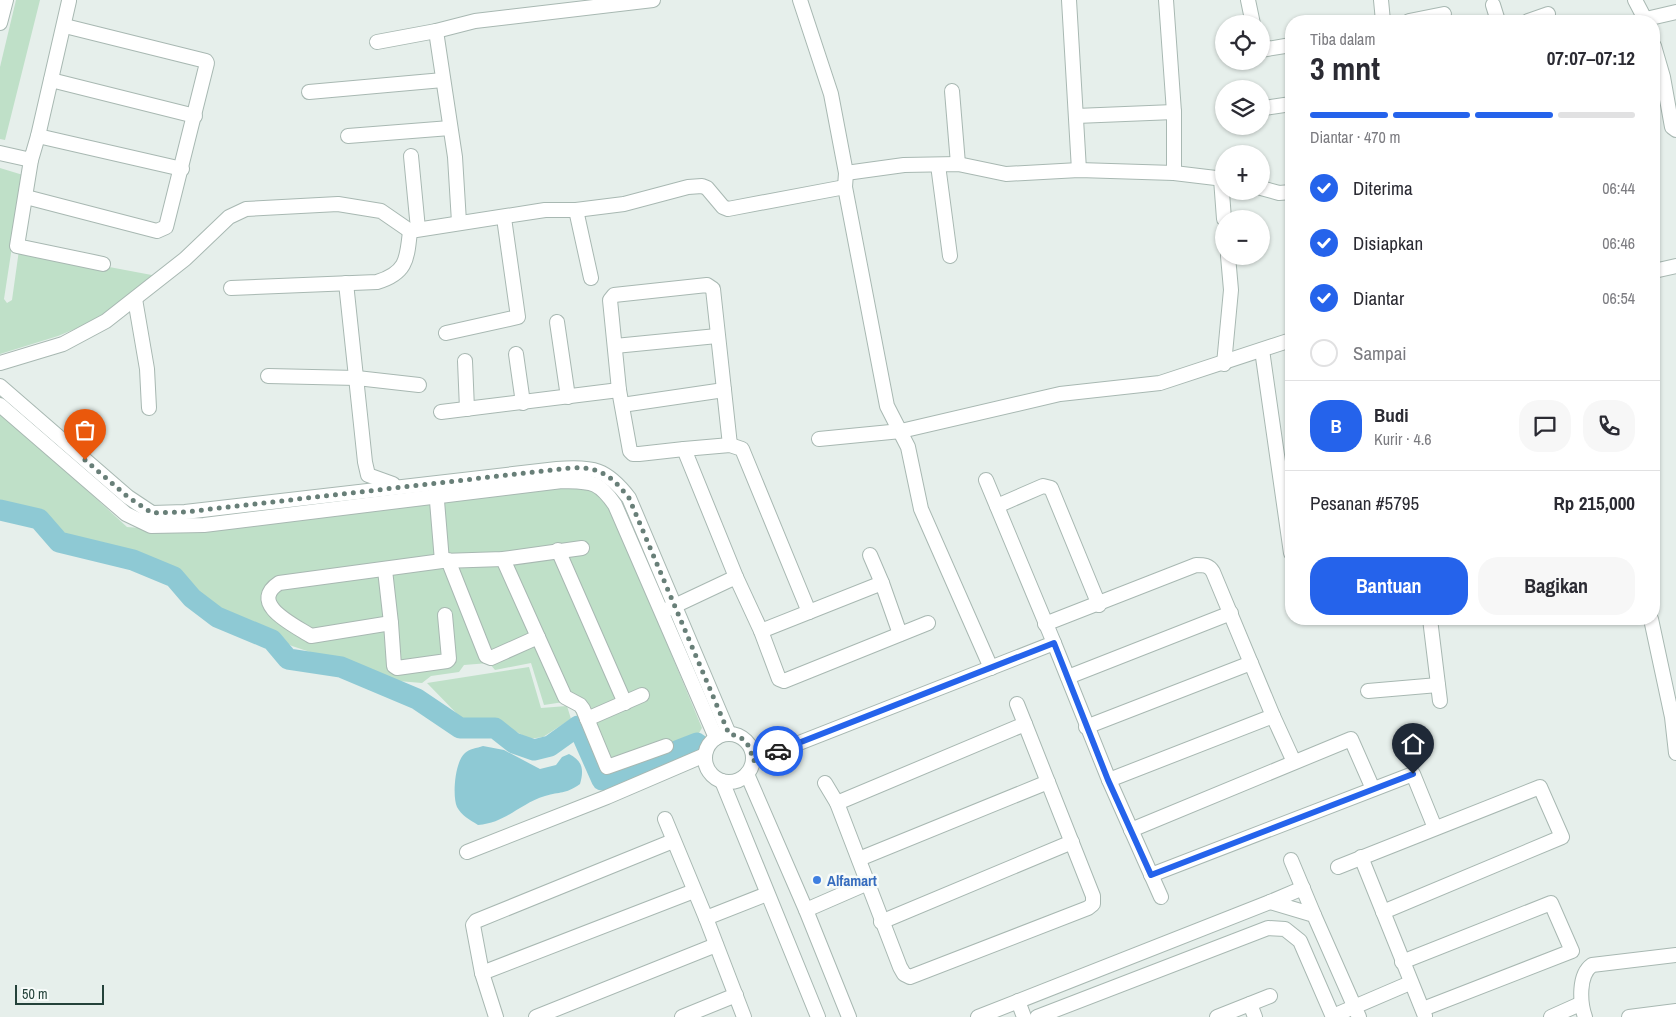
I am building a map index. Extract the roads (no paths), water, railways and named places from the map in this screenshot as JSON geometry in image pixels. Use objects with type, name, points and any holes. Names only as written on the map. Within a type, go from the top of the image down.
[{"type":"street","points":[[0,23],[6,0]]},
{"type":"street","points":[[530,0],[533,14]]},
{"type":"street","points":[[377,42],[436,31],[475,21],[653,0]]},
{"type":"street","points":[[800,0],[831,94],[887,406],[908,447],[921,509],[991,668]]},
{"type":"street","points":[[1069,0],[1079,170]]},
{"type":"street","points":[[1166,0],[1174,112],[1174,173]]},
{"type":"street","points":[[1248,0],[1251,15]]},
{"type":"street","points":[[1381,0],[1382,15]]},
{"type":"street","points":[[1635,0],[1643,15]]},
{"type":"street","points":[[69,1],[65,26],[31,160],[17,246],[103,264]]},
{"type":"street","points":[[1493,4],[1496,15]]},
{"type":"street","points":[[1660,16],[1676,12]]},
{"type":"street","points":[[1439,15],[1444,14]]},
{"type":"street","points":[[26,197],[157,231],[166,227],[182,169],[206,61],[65,26]]},
{"type":"street","points":[[436,31],[454,157],[458,222]]},
{"type":"street","points":[[1270,48],[1285,46]]},
{"type":"street","points":[[1660,57],[1670,76],[1672,127],[1676,130]]},
{"type":"street","points":[[51,80],[194,116]]},
{"type":"street","points":[[309,92],[442,80]]},
{"type":"street","points":[[952,91],[958,164]]},
{"type":"street","points":[[1270,107],[1285,105]]},
{"type":"street","points":[[1076,116],[1174,112]]},
{"type":"street","points":[[348,136],[450,128]]},
{"type":"street","points":[[38,136],[182,169]]},
{"type":"street","points":[[0,153],[31,160]]},
{"type":"street","points":[[231,288],[377,282],[399,272],[408,254],[414,230],[411,156]]},
{"type":"street","points":[[0,363],[63,344],[84,335],[135,299],[184,259],[229,217],[246,209],[338,204],[381,211],[414,230],[458,222],[504,218],[545,210],[576,210],[624,204],[688,187],[702,186],[707,188],[722,207],[728,209],[904,165],[958,164],[1006,174],[1079,170],[1174,173],[1215,178]]},
{"type":"street","points":[[938,165],[950,256]]},
{"type":"street","points":[[1270,190],[1285,192]]},
{"type":"street","points":[[576,210],[591,278]]},
{"type":"street","points":[[446,333],[518,317],[504,218]]},
{"type":"street","points":[[1224,364],[1230,290],[1229,265]]},
{"type":"street","points":[[1660,270],[1676,266]]},
{"type":"street","points":[[346,283],[368,475],[377,480],[404,486],[436,490],[562,481],[598,484],[604,489],[614,505],[662,612],[722,736]]},
{"type":"street","points":[[730,445],[717,336],[714,292],[711,286],[614,295],[610,300],[619,390],[629,447],[633,454],[730,445],[742,449],[809,612]]},
{"type":"street","points":[[135,299],[147,369],[149,408]]},
{"type":"street","points":[[557,322],[568,397]]},
{"type":"street","points":[[615,346],[717,336]]},
{"type":"street","points":[[819,439],[901,432],[1060,394],[1160,383],[1224,364],[1285,342]]},
{"type":"street","points":[[1262,350],[1285,470]]},
{"type":"street","points":[[516,354],[523,403]]},
{"type":"street","points":[[464,361],[467,409]]},
{"type":"street","points":[[268,376],[357,378],[419,385]]},
{"type":"street","points":[[0,386],[128,497],[152,513],[185,512],[404,486]]},
{"type":"street","points":[[442,412],[619,390]]},
{"type":"street","points":[[622,405],[724,390]]},
{"type":"street","points":[[0,405],[126,514],[151,526],[187,527],[580,467],[609,475],[629,498],[676,605],[722,736]]},
{"type":"street","points":[[684,449],[736,577],[761,631],[779,679],[784,682],[928,623]]},
{"type":"street","points":[[986,480],[1068,677],[1108,780],[1161,897]]},
{"type":"street","points":[[997,506],[1043,486],[1051,488],[1099,605]]},
{"type":"street","points":[[436,490],[445,560],[486,656],[498,656],[538,637]]},
{"type":"street","points":[[185,512],[187,527]]},
{"type":"street","points":[[391,623],[312,636],[275,613],[269,599],[271,591],[279,582],[385,570],[445,560],[503,559],[582,548]]},
{"type":"street","points":[[558,550],[625,703]]},
{"type":"street","points":[[870,555],[900,634]]},
{"type":"street","points":[[503,559],[564,698],[580,705],[607,767],[666,746]]},
{"type":"street","points":[[1045,624],[1099,605],[1196,566],[1205,565],[1210,567],[1294,762]]},
{"type":"street","points":[[385,570],[396,667],[445,662],[449,659],[445,615]]},
{"type":"street","points":[[662,612],[736,577]]},
{"type":"street","points":[[761,631],[882,583]]},
{"type":"street","points":[[1068,677],[1231,613]]},
{"type":"street","points":[[1431,625],[1440,702]]},
{"type":"street","points":[[1652,625],[1672,717],[1676,753]]},
{"type":"street","points":[[849,1017],[750,767],[751,748],[742,738],[722,736],[707,749],[707,768],[716,778],[722,781],[736,781],[750,767],[1054,643]]},
{"type":"street","points":[[1086,727],[1251,663]]},
{"type":"street","points":[[1368,691],[1438,685]]},
{"type":"street","points":[[587,719],[642,695]]},
{"type":"street","points":[[825,783],[836,803],[900,967],[904,974],[910,977],[1088,908],[1093,904],[1093,896],[1017,704]]},
{"type":"street","points":[[1108,780],[1273,716]]},
{"type":"street","points":[[836,803],[1025,724]]},
{"type":"street","points":[[1131,830],[1352,739],[1373,789]]},
{"type":"street","points":[[467,852],[607,797],[706,755]]},
{"type":"street","points":[[1151,875],[1413,774],[1436,828]]},
{"type":"street","points":[[722,781],[818,1017]]},
{"type":"street","points":[[859,860],[1048,782]]},
{"type":"street","points":[[1338,867],[1540,787],[1562,837],[1383,912]]},
{"type":"street","points":[[665,819],[744,1017]]},
{"type":"street","points":[[496,1017],[482,973],[473,925],[476,921],[673,841]]},
{"type":"street","points":[[881,922],[1072,842]]},
{"type":"street","points":[[1361,857],[1410,983],[1424,1013],[1572,951],[1551,903],[1402,962]]},
{"type":"street","points":[[1291,860],[1314,915],[1345,1014]]},
{"type":"street","points":[[806,910],[868,883]]},
{"type":"street","points":[[1024,1011],[1303,888]]},
{"type":"street","points":[[482,973],[694,891]]},
{"type":"street","points":[[706,918],[767,894]]},
{"type":"street","points":[[1270,902],[1314,915]]},
{"type":"street","points":[[978,1017],[1024,1011],[1268,928],[1285,929],[1300,941],[1345,1014]]},
{"type":"street","points":[[536,1017],[716,945]]},
{"type":"street","points":[[1551,1017],[1582,1010],[1584,975],[1592,965],[1676,955]]},
{"type":"street","points":[[1345,1014],[1410,983]]},
{"type":"street","points":[[682,1017],[736,995]]},
{"type":"street","points":[[1217,1017],[1270,996]]},
{"type":"street","points":[[1250,1004],[1255,1017]]},
{"type":"street","points":[[1629,1017],[1676,1010]]},
{"type":"water","points":[[483,746],[504,750],[540,769],[556,765],[562,757],[569,754],[580,763],[582,774],[580,784],[566,791],[536,799],[497,821],[478,825],[466,817],[457,807],[455,787],[457,771],[462,757],[465,753]]},
{"type":"waterway","points":[[0,510],[39,519],[59,542],[133,560],[174,577],[192,598],[217,617],[272,640],[288,659],[341,667],[417,699],[460,728],[495,728],[514,743],[534,750],[550,746],[578,726],[602,780],[697,743]]},
{"type":"place","name":"Alfamart","points":[[817,880]]}]
